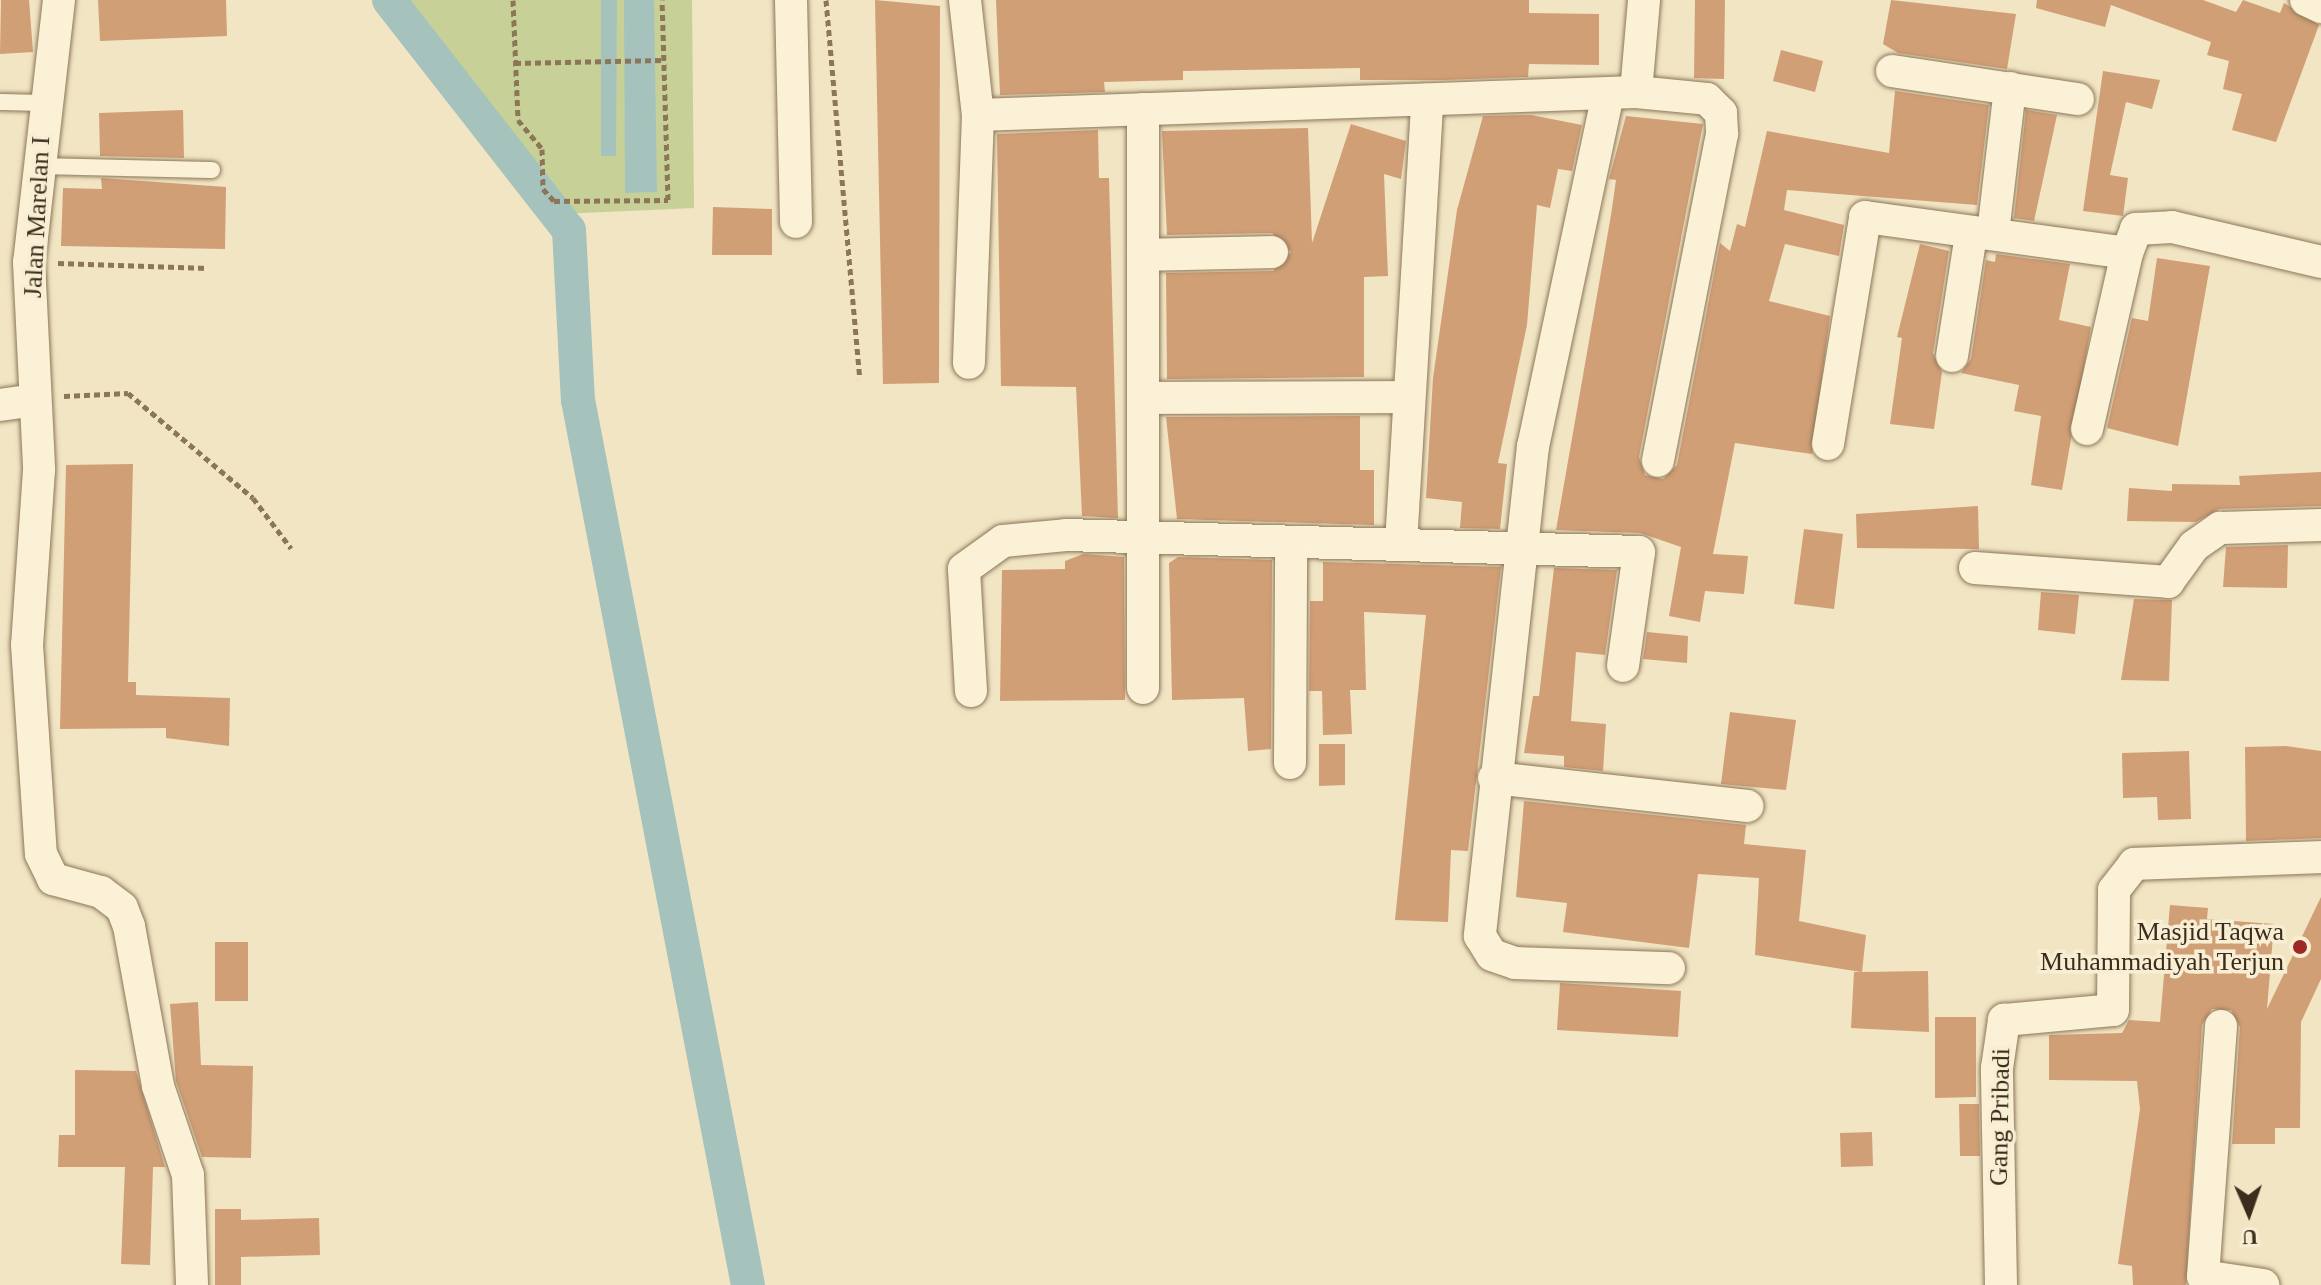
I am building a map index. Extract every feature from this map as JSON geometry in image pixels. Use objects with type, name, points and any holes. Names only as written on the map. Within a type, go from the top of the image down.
[{"type":"street","name":"Jalan Marelan I","points":[[59,0],[35,166],[29,262],[39,470],[27,645],[41,854],[53,879],[101,892],[122,908],[129,926],[158,1086],[188,1175],[192,1285]]},
{"type":"street","points":[[791,0],[796,222]]},
{"type":"street","points":[[965,0],[978,115],[969,363]]},
{"type":"street","points":[[1644,0],[1533,446],[1525,544],[1494,778],[1480,936],[1492,955],[1515,963],[1669,968]]},
{"type":"street","points":[[2306,0],[2321,7]]},
{"type":"street","points":[[1892,71],[2078,99]]},
{"type":"street","points":[[1952,356],[1982,233],[2010,88]]},
{"type":"street","points":[[978,115],[1622,93],[1707,99],[1721,113],[1722,134],[1658,461]]},
{"type":"street","points":[[1401,544],[1427,100]]},
{"type":"street","points":[[1143,109],[1143,688]]},
{"type":"street","points":[[1828,444],[1859,221],[1870,215],[2127,253]]},
{"type":"street","points":[[2087,429],[2127,253],[2136,229],[2172,227],[2321,262]]},
{"type":"street","points":[[1143,255],[1272,252]]},
{"type":"street","points":[[1143,398],[1409,397]]},
{"type":"street","points":[[0,405],[35,400]]},
{"type":"street","points":[[1975,568],[2168,582],[2194,546],[2220,528],[2321,525]]},
{"type":"street","points":[[971,691],[968,563],[1003,541],[1143,539],[1291,545],[1525,544],[1639,552],[1623,666]]},
{"type":"street","points":[[1290,763],[1291,545]]},
{"type":"street","points":[[1494,778],[1747,806]]},
{"type":"street","name":"Gang Pribadi","points":[[2001,1285],[1997,1068],[2004,1020],[2113,1010],[2114,890],[2134,864],[2321,857]]},
{"type":"street","points":[[2221,1026],[2202,1281],[2263,1285]]},
{"type":"lane","points":[[0,102],[45,103]]},
{"type":"lane","points":[[35,166],[212,170]]},
{"type":"path","points":[[513,0],[518,120],[542,149],[543,189],[554,201],[668,200],[662,0]]},
{"type":"path","points":[[826,0],[860,378]]},
{"type":"path","points":[[515,63],[664,60]]},
{"type":"path","points":[[29,262],[208,268]]},
{"type":"path","points":[[35,400],[128,393],[253,498],[291,548]]},
{"type":"green space","points":[[389,0],[692,0],[694,208],[560,214],[502,152]]},
{"type":"water","points":[[601,0],[617,0],[616,156],[601,156]]},
{"type":"water","points":[[624,0],[654,0],[657,192],[625,193]]},
{"type":"building","points":[[1,0],[29,0],[33,52],[0,54]]},
{"type":"building","points":[[98,0],[226,0],[227,36],[100,41]]},
{"type":"building","points":[[875,0],[940,6],[939,383],[883,384]]},
{"type":"building","points":[[996,0],[1529,0],[1529,13],[1599,14],[1599,65],[1529,64],[1528,77],[1443,80],[1360,80],[1360,68],[1183,71],[1183,80],[1104,82],[1105,92],[1000,95]]},
{"type":"building","points":[[1695,0],[1725,0],[1724,79],[1694,78]]},
{"type":"building","points":[[1891,0],[2016,14],[2007,69],[1898,53],[1883,44]]},
{"type":"building","points":[[2037,0],[2203,0],[2236,12],[2243,0],[2280,13],[2284,3],[2319,25],[2276,142],[2232,130],[2242,94],[2223,89],[2229,61],[2207,55],[2211,42],[2111,5],[2105,27],[2036,8]]},
{"type":"building","points":[[1781,50],[1823,61],[1815,92],[1773,81]]},
{"type":"building","points":[[2103,71],[2160,80],[2152,109],[2126,102],[2110,175],[2128,178],[2123,216],[2083,211]]},
{"type":"building","points":[[1895,91],[1989,105],[1977,205],[1787,190],[1784,210],[1844,225],[1839,256],[1785,244],[1769,301],[1830,316],[1812,454],[1735,443],[1713,554],[1748,556],[1744,594],[1705,591],[1700,622],[1669,616],[1681,547],[1640,533],[1556,530],[1611,215],[1616,180],[1609,179],[1626,116],[1703,124],[1639,457],[1645,475],[1663,479],[1677,465],[1720,243],[1730,251],[1737,224],[1745,227],[1767,131],[1889,153]]},
{"type":"building","points":[[183,110],[184,158],[100,156],[99,113]]},
{"type":"building","points":[[2026,110],[2057,115],[2034,221],[2014,218]]},
{"type":"building","points":[[1531,115],[1582,125],[1572,171],[1558,169],[1550,208],[1537,205],[1527,325],[1498,463],[1507,464],[1500,529],[1460,528],[1462,502],[1426,498],[1433,378],[1457,210],[1483,116]]},
{"type":"building","points":[[1351,124],[1406,141],[1401,179],[1384,174],[1388,276],[1364,277],[1364,377],[1167,379],[1166,273],[1273,271],[1291,252],[1272,233],[1167,235],[1162,131],[1308,128],[1312,243]]},
{"type":"building","points":[[1098,130],[1099,178],[1109,178],[1118,518],[1082,516],[1076,387],[1001,386],[997,134]]},
{"type":"building","points":[[101,178],[226,187],[225,249],[61,246],[63,188],[102,189]]},
{"type":"building","points":[[713,207],[772,209],[772,255],[712,255]]},
{"type":"building","points":[[1920,244],[1949,251],[1933,353],[1942,372],[1934,429],[1890,424],[1902,338],[1897,337]]},
{"type":"building","points":[[1996,254],[2070,264],[2059,320],[2091,327],[2062,490],[2031,485],[2041,416],[2014,411],[2019,385],[1961,373],[1971,359],[1986,260],[1995,262]]},
{"type":"building","points":[[2157,258],[2210,266],[2178,446],[2107,428],[2132,318],[2148,321]]},
{"type":"building","points":[[1360,416],[1360,470],[1374,470],[1374,525],[1177,519],[1166,417]]},
{"type":"building","points":[[133,464],[128,682],[136,682],[136,695],[230,698],[229,746],[166,738],[166,728],[60,729],[66,465]]},
{"type":"building","points":[[2321,472],[2321,506],[2219,509],[2196,522],[2127,521],[2129,488],[2172,491],[2172,484],[2240,485],[2239,476]]},
{"type":"building","points":[[1978,506],[1979,549],[1857,548],[1856,514]]},
{"type":"building","points":[[1804,529],[1843,534],[1834,609],[1794,604]]},
{"type":"building","points":[[2288,545],[2287,588],[2223,587],[2226,547]]},
{"type":"building","points":[[1083,554],[1124,557],[1125,700],[1000,701],[1002,570],[1065,569],[1065,561]]},
{"type":"building","points":[[1178,557],[1272,560],[1271,749],[1248,751],[1244,698],[1172,700],[1169,563]]},
{"type":"building","points":[[1323,562],[1501,567],[1468,851],[1451,850],[1448,922],[1395,920],[1426,615],[1364,612],[1366,690],[1350,690],[1352,734],[1323,735],[1322,691],[1309,691],[1310,601],[1323,601]]},
{"type":"building","points":[[1554,568],[1617,570],[1605,655],[1576,652],[1571,721],[1606,724],[1603,771],[1564,767],[1564,756],[1524,753],[1533,696],[1539,696]]},
{"type":"building","points":[[2041,592],[2079,595],[2075,634],[2038,630]]},
{"type":"building","points":[[2134,599],[2172,600],[2169,681],[2121,680]]},
{"type":"building","points":[[1647,632],[1688,636],[1687,663],[1643,659]]},
{"type":"building","points":[[1730,712],[1796,720],[1786,790],[1721,784]]},
{"type":"building","points":[[1319,744],[1345,744],[1345,785],[1319,786]]},
{"type":"building","points":[[2286,746],[2321,751],[2321,838],[2246,841],[2245,747]]},
{"type":"building","points":[[2189,751],[2191,819],[2158,820],[2157,797],[2123,798],[2122,753]]},
{"type":"building","points":[[1524,801],[1746,825],[1744,844],[1806,850],[1799,921],[1866,935],[1862,972],[1928,971],[1929,1032],[1851,1028],[1854,972],[1861,972],[1755,955],[1759,878],[1698,874],[1689,948],[1563,932],[1567,903],[1516,897]]},
{"type":"building","points":[[2321,897],[2321,979],[2301,1022],[2300,1128],[2275,1128],[2275,1144],[2232,1144],[2240,1027],[2231,1010],[2212,1009],[2202,1025],[2186,1285],[2133,1285],[2132,1266],[2118,1264],[2140,1109],[2137,1081],[2049,1080],[2049,1035],[2122,1033],[2129,1020],[2160,1022],[2170,905],[2208,908],[2207,919],[2274,924],[2267,1009]]},
{"type":"building","points":[[215,942],[248,942],[248,1001],[215,1001]]},
{"type":"building","points":[[1560,983],[1681,991],[1678,1037],[1557,1030]]},
{"type":"building","points":[[198,1002],[201,1065],[253,1066],[251,1158],[202,1157],[176,1081],[170,1004]]},
{"type":"building","points":[[1935,1017],[1976,1017],[1976,1097],[1935,1098]]},
{"type":"building","points":[[75,1070],[136,1071],[165,1167],[153,1167],[150,1265],[121,1264],[125,1167],[58,1167],[59,1135],[75,1135]]},
{"type":"building","points":[[1959,1104],[1979,1104],[1980,1156],[1960,1156]]},
{"type":"building","points":[[1872,1132],[1873,1166],[1841,1167],[1840,1133]]},
{"type":"building","points":[[215,1209],[241,1209],[241,1220],[319,1218],[320,1255],[241,1257],[241,1285],[215,1285]]},
{"type":"waterway","points":[[389,0],[569,230],[578,400],[748,1285]]},
{"type":"place","name":"Masjid Taqwa Muhammadiyah Terjun","points":[[2300,947]]}]
